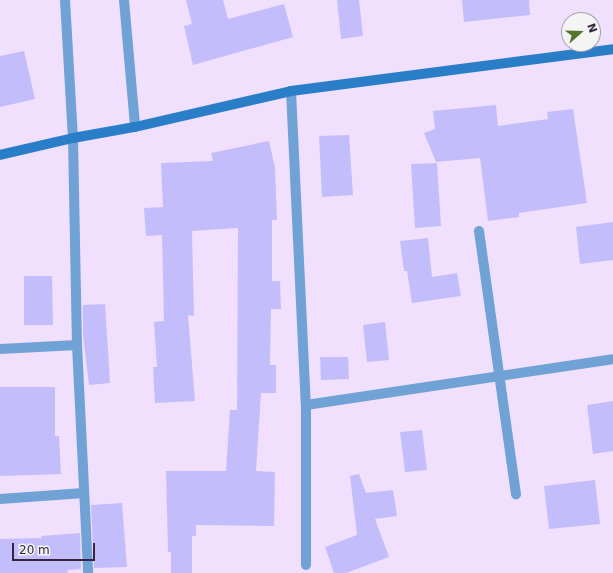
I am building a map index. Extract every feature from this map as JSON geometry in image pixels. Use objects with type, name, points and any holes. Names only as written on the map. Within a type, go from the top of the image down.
[{"type":"street","points":[[65,0],[74,138],[77,345],[88,573]]},
{"type":"street","points":[[124,0],[135,127]]},
{"type":"street","points":[[0,155],[74,138],[135,127],[291,91],[613,49]]},
{"type":"street","points":[[291,91],[306,405],[306,564]]},
{"type":"street","points":[[478,231],[516,494]]},
{"type":"street","points":[[0,349],[77,345]]},
{"type":"street","points":[[306,405],[613,359]]},
{"type":"street","points":[[0,499],[84,494]]},
{"type":"building","points":[[186,0],[223,0],[228,19],[284,4],[293,37],[193,65],[184,26],[192,24]]},
{"type":"building","points":[[337,0],[359,0],[363,36],[341,39]]},
{"type":"building","points":[[462,0],[529,0],[530,15],[464,22]]},
{"type":"building","points":[[24,51],[35,99],[0,107],[0,56]]},
{"type":"building","points":[[496,105],[498,126],[548,119],[547,112],[573,109],[587,203],[519,213],[519,217],[488,221],[480,158],[436,162],[424,133],[435,129],[433,111]]},
{"type":"building","points":[[349,135],[353,195],[322,197],[319,136]]},
{"type":"building","points":[[269,141],[275,168],[277,220],[272,220],[272,281],[280,281],[281,309],[271,309],[270,365],[276,365],[276,393],[261,393],[256,471],[275,472],[274,526],[196,525],[196,536],[192,536],[192,573],[171,573],[171,552],[168,552],[166,471],[226,471],[230,410],[237,410],[238,228],[192,231],[194,316],[188,315],[195,401],[155,403],[153,367],[157,367],[154,322],[164,321],[162,235],[146,236],[144,208],[163,207],[161,163],[213,161],[211,153]]},
{"type":"building","points":[[437,163],[441,226],[415,228],[411,164]]},
{"type":"building","points":[[613,222],[613,260],[580,264],[576,227]]},
{"type":"building","points":[[428,238],[432,277],[457,273],[461,296],[412,303],[407,271],[404,271],[400,241]]},
{"type":"building","points":[[24,276],[52,276],[53,325],[24,325]]},
{"type":"building","points":[[105,304],[110,383],[89,385],[83,335],[83,305]]},
{"type":"building","points":[[385,322],[389,360],[367,362],[363,325]]},
{"type":"building","points":[[320,357],[348,357],[349,379],[321,380]]},
{"type":"building","points":[[0,387],[55,387],[55,436],[59,436],[61,474],[0,476]]},
{"type":"building","points":[[613,401],[613,451],[593,454],[587,405]]},
{"type":"building","points":[[422,430],[427,470],[405,472],[400,432]]},
{"type":"building","points":[[359,474],[366,493],[393,490],[397,516],[375,519],[389,557],[346,573],[334,573],[325,547],[357,535],[350,476]]},
{"type":"building","points":[[595,480],[600,524],[549,529],[544,486]]},
{"type":"building","points":[[122,503],[127,567],[94,568],[91,505]]},
{"type":"building","points":[[80,533],[81,569],[67,570],[68,573],[0,573],[0,539],[42,538],[41,536]]}]
